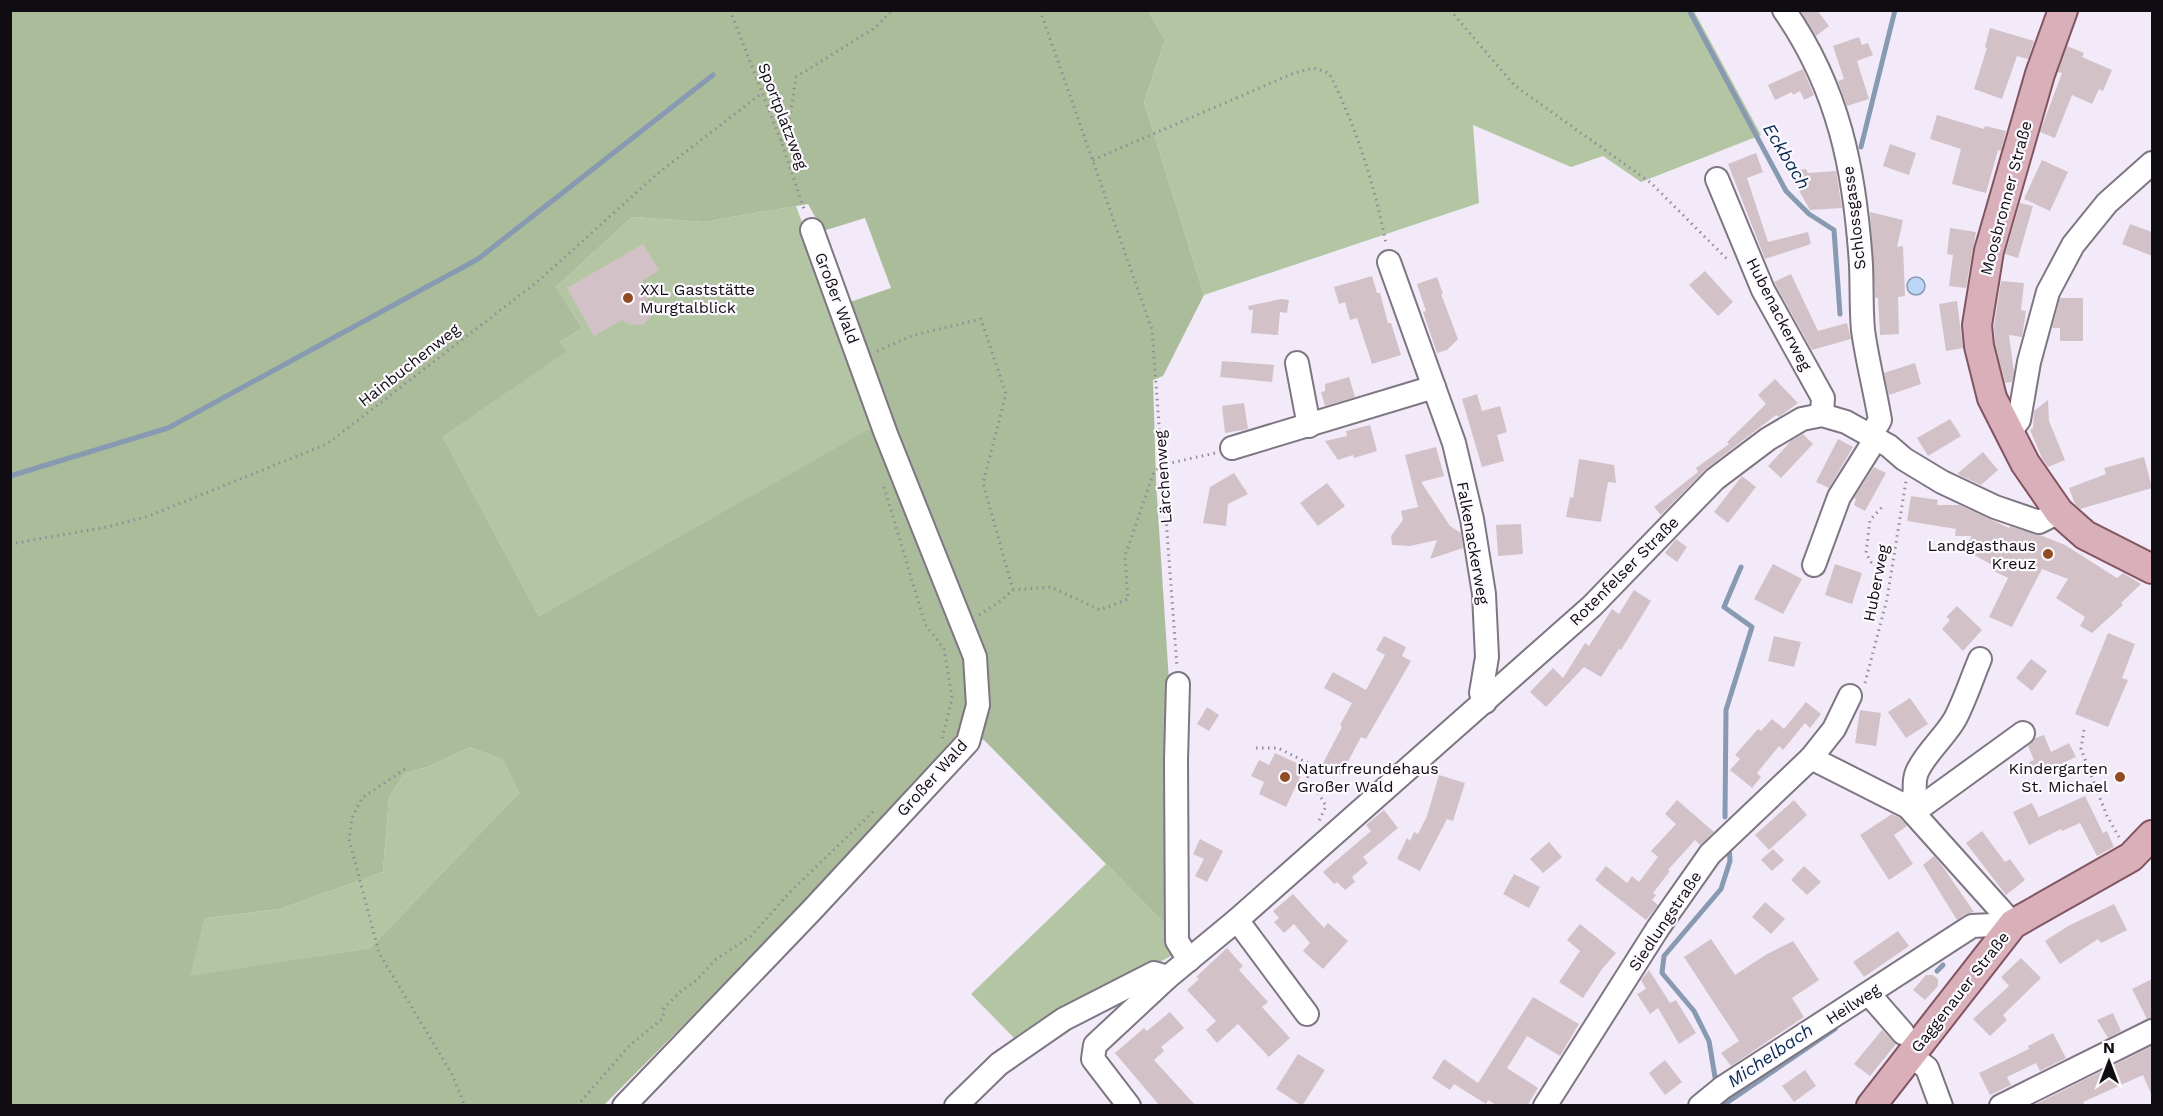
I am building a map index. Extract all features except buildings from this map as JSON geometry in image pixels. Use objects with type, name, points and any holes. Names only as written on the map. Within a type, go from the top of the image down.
[{"type":"main road","name":"Moosbronner Straße","points":[[2063,10],[2040,74],[1989,251],[1977,325],[1979,346],[1992,398],[2025,462],[2059,512],[2085,536],[2152,569]]},
{"type":"main road","name":"Gaggenauer Straße","points":[[1871,1106],[1907,1044],[2013,924],[2131,857],[2152,835]]},
{"type":"street","name":"Schlossgasse","points":[[1784,10],[1803,38],[1832,100],[1853,181],[1861,264],[1863,330],[1880,420],[1874,437],[1839,496],[1814,565]]},
{"type":"street","points":[[2010,432],[2019,420],[2029,362],[2048,292],[2073,245],[2107,203],[2152,163]]},
{"type":"street","name":"Hubenackerweg","points":[[1717,179],[1763,290],[1823,398],[1822,415]]},
{"type":"street","name":"Großer Wald","points":[[624,1106],[812,910],[968,742],[978,705],[975,657],[886,434],[812,230]]},
{"type":"street","name":"Falkenackerweg","points":[[1389,262],[1454,443],[1472,519],[1484,594],[1487,657],[1481,693],[1485,702]]},
{"type":"street","points":[[1297,363],[1309,426]]},
{"type":"street","points":[[1232,448],[1434,387]]},
{"type":"street","points":[[1822,415],[1846,422],[1874,437],[1942,482],[1995,507],[2039,522],[2059,512]]},
{"type":"street","name":"Rotenfelser Straße","points":[[1129,1106],[1093,1059],[1095,1045],[1168,977],[1237,920],[1592,606],[1715,479],[1768,439],[1802,419],[1822,415]]},
{"type":"street","points":[[1911,809],[1915,796],[1917,771],[1955,720],[1980,658]]},
{"type":"street","points":[[1178,684],[1177,941],[1189,960]]},
{"type":"street","name":"Siedlungstraße","points":[[1545,1106],[1658,928],[1710,854],[1811,758],[1834,729],[1850,696]]},
{"type":"street","points":[[1911,809],[2023,734]]},
{"type":"street","points":[[1811,758],[1911,809],[2013,924]]},
{"type":"street","points":[[1237,920],[1307,1014]]},
{"type":"street","name":"Heilweg","points":[[1711,1097],[1972,926],[2013,924]]},
{"type":"street","points":[[956,1106],[999,1064],[1064,1019],[1154,973],[1168,977]]},
{"type":"street","points":[[1869,994],[1927,1068],[1941,1106]]},
{"type":"street","points":[[2001,1106],[2152,1031]]},
{"type":"path","name":"Sportplatzweg","points":[[730,10],[781,141],[812,230]]},
{"type":"path","points":[[781,141],[788,129],[796,77],[876,27],[892,10]]},
{"type":"path","name":"Lärchenweg","points":[[1040,10],[1152,330],[1178,684]]},
{"type":"path","points":[[1450,10],[1514,85],[1651,183],[1731,263]]},
{"type":"path","points":[[1093,160],[1294,73],[1314,68],[1329,73],[1347,108],[1381,214],[1389,262]]},
{"type":"path","name":"Hainbuchenweg","points":[[10,544],[107,527],[149,516],[327,444],[537,282],[657,174],[762,93]]},
{"type":"path","points":[[860,359],[914,335],[981,319],[1006,394],[982,483],[1013,590]]},
{"type":"path","points":[[962,625],[998,603],[1013,590],[1051,587],[1100,610],[1128,599],[1125,556],[1154,472],[1162,465],[1202,457]]},
{"type":"path","name":"Huberweg","points":[[1850,696],[1857,697],[1868,680],[1887,599],[1908,471],[1912,464]]},
{"type":"path","points":[[883,483],[925,624],[944,649],[952,698],[943,737],[936,746]]},
{"type":"path","points":[[1873,584],[1876,565],[1871,562],[1866,553],[1870,520],[1884,504]]},
{"type":"path","points":[[2084,730],[2081,749],[2107,816],[2131,857]]},
{"type":"path","points":[[1256,748],[1278,748],[1312,765],[1305,784],[1317,791],[1326,806],[1318,824]]},
{"type":"path","points":[[405,769],[362,798],[352,818],[350,839],[378,953],[452,1074],[465,1106]]},
{"type":"path","points":[[577,1106],[629,1046],[663,1018],[664,1008],[681,991],[697,980],[715,960],[751,936],[791,891],[882,803]]},
{"type":"green space","points":[[10,11],[1148,11],[1165,40],[1144,102],[1204,295],[1163,376],[1153,380],[1156,482],[1171,712],[1170,929],[984,740],[960,734],[775,933],[604,1105],[11,1105]],"holes":[[[808,204],[823,231],[865,218],[891,288],[850,302],[892,416],[539,616],[443,437],[567,351],[560,342],[582,328],[556,287],[632,217],[704,222]],[[470,747],[503,760],[519,793],[370,948],[190,976],[205,918],[280,909],[383,872],[389,797],[405,773],[428,767]]]},
{"type":"green space","points":[[1148,11],[1694,11],[1761,135],[1641,182],[1603,156],[1571,167],[1473,125],[1479,203],[1204,295],[1144,102],[1165,40]]},
{"type":"green space","points":[[796,206],[877,425],[539,616],[443,437],[566,351],[560,342],[582,328],[556,287],[632,217],[704,222]]},
{"type":"green space","points":[[470,747],[503,760],[519,793],[370,948],[189,977],[205,918],[280,909],[383,872],[389,797],[405,773],[428,767]]},
{"type":"green space","points":[[1106,864],[1170,929],[1173,950],[1171,956],[1015,1039],[971,994]]},
{"type":"water","points":[[1912,277],[1920,277],[1925,282],[1923,293],[1912,295],[1907,290],[1907,282]]},
{"type":"waterway","name":"Eckbach","points":[[1689,10],[1786,191],[1809,214],[1834,230],[1840,314]]},
{"type":"waterway","points":[[1861,147],[1895,10]]},
{"type":"waterway","points":[[10,476],[168,428],[478,259],[713,75]]},
{"type":"waterway","points":[[1725,817],[1726,710],[1752,627],[1724,607],[1741,567]]},
{"type":"waterway","points":[[1716,1083],[1709,1041],[1694,1011],[1662,973],[1664,956],[1721,889],[1730,861],[1729,846]]},
{"type":"waterway","name":"Michelbach","points":[[1937,971],[1943,965]]},
{"type":"waterway","name":"Michelbach","points":[[1722,1106],[1835,1029]]},
{"type":"place","name":"XXL Gaststätte Murgtalblick","points":[[628,298]]},
{"type":"place","name":"Landgasthaus Kreuz","points":[[2048,554]]},
{"type":"place","name":"Naturfreundehaus Großer Wald","points":[[1285,777]]},
{"type":"place","name":"Kindergarten St. Michael","points":[[2120,777]]}]
